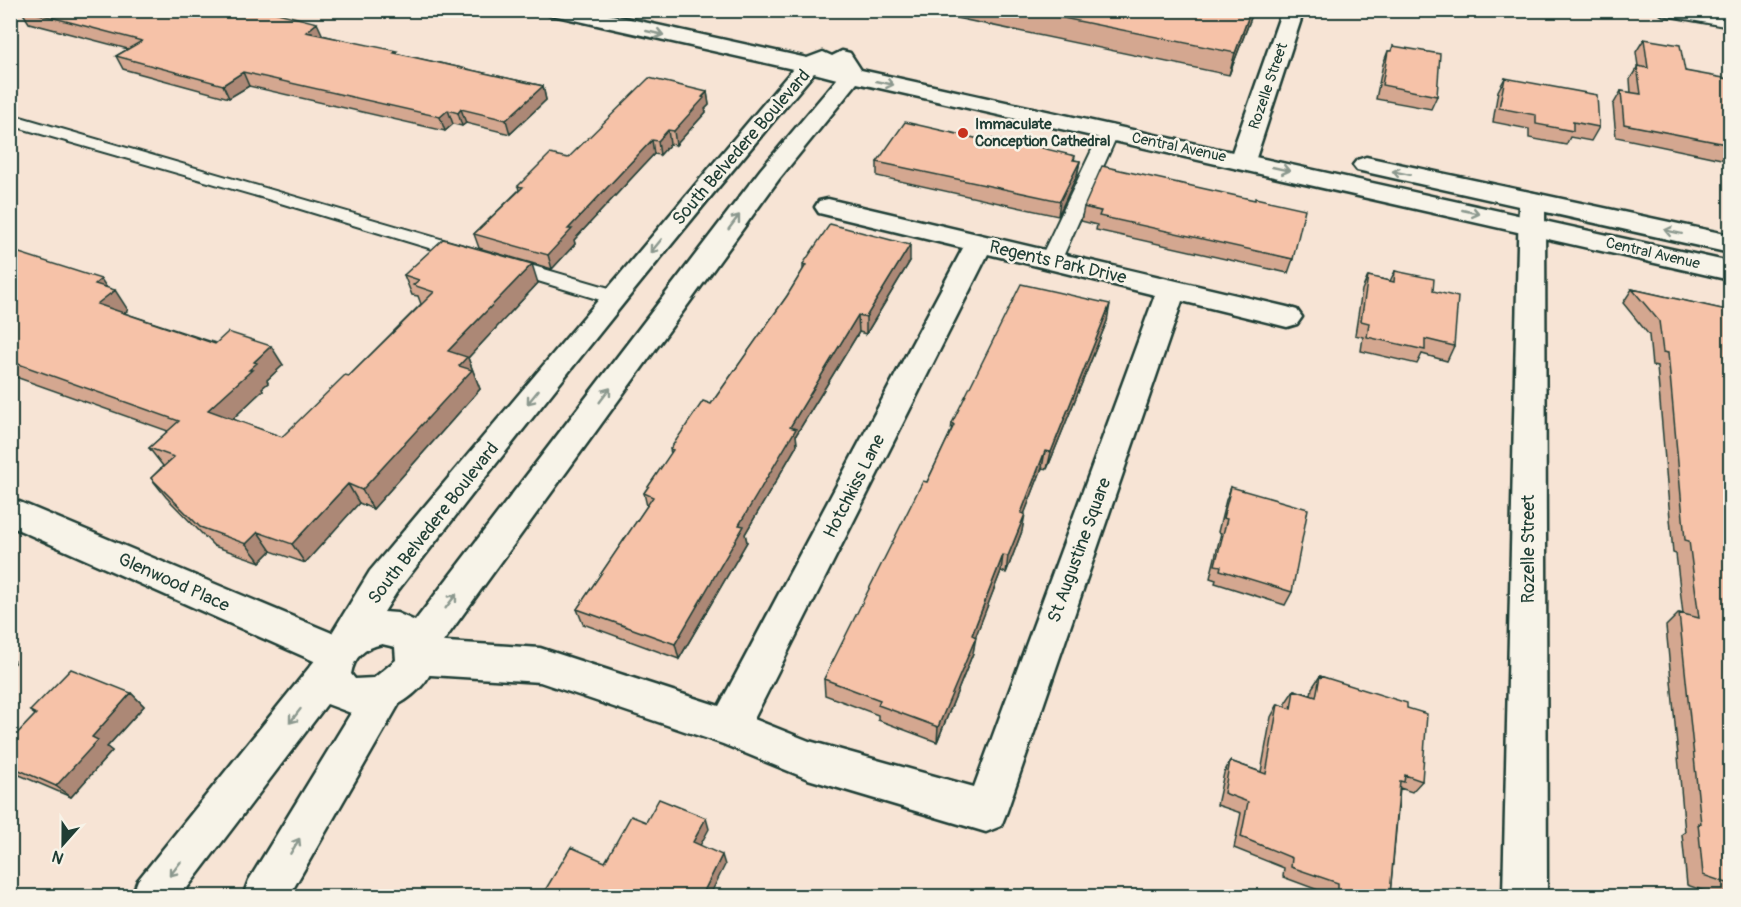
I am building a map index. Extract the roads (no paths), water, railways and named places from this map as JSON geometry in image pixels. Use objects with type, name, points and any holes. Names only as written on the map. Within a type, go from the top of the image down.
[{"type":"street","points":[[557,10],[807,67]]},
{"type":"street","name":"Central Avenue","points":[[649,10],[1110,131],[1246,150]]},
{"type":"street","name":"Rozelle Street","points":[[1246,150],[1293,10]]},
{"type":"street","name":"South Belvedere Boulevard","points":[[845,63],[770,174],[415,653],[406,677],[385,692],[372,697],[358,698],[337,690],[332,680],[338,655],[381,585],[615,297],[807,67],[845,63]]},
{"type":"street","name":"Central Avenue","points":[[845,63],[1531,213],[1731,244]]},
{"type":"street","name":"Regents Park Drive","points":[[828,207],[1287,317]]},
{"type":"street","name":"Central Avenue","points":[[1531,213],[1731,271]]},
{"type":"street","name":"Rozelle Street","points":[[1525,897],[1531,213]]},
{"type":"street","name":"Hotchkiss Lane","points":[[729,728],[979,244]]},
{"type":"street","name":"St Augustine Square","points":[[729,728],[808,760],[986,811],[1172,289]]},
{"type":"street","name":"Glenwood Place","points":[[10,511],[338,655]]},
{"type":"street","name":"South Belvedere Boulevard","points":[[154,897],[338,655],[357,634],[370,629],[395,627],[412,639],[415,653]]},
{"type":"street","points":[[415,653],[540,665],[729,728]]},
{"type":"street","name":"South Belvedere Boulevard","points":[[265,897],[385,692]]},
{"type":"lane","points":[[1664,10],[1731,22]]},
{"type":"lane","points":[[10,119],[615,297]]},
{"type":"lane","points":[[1050,261],[1110,131]]},
{"type":"place","name":"Immaculate Conception Cathedral","points":[[963,133]]}]
